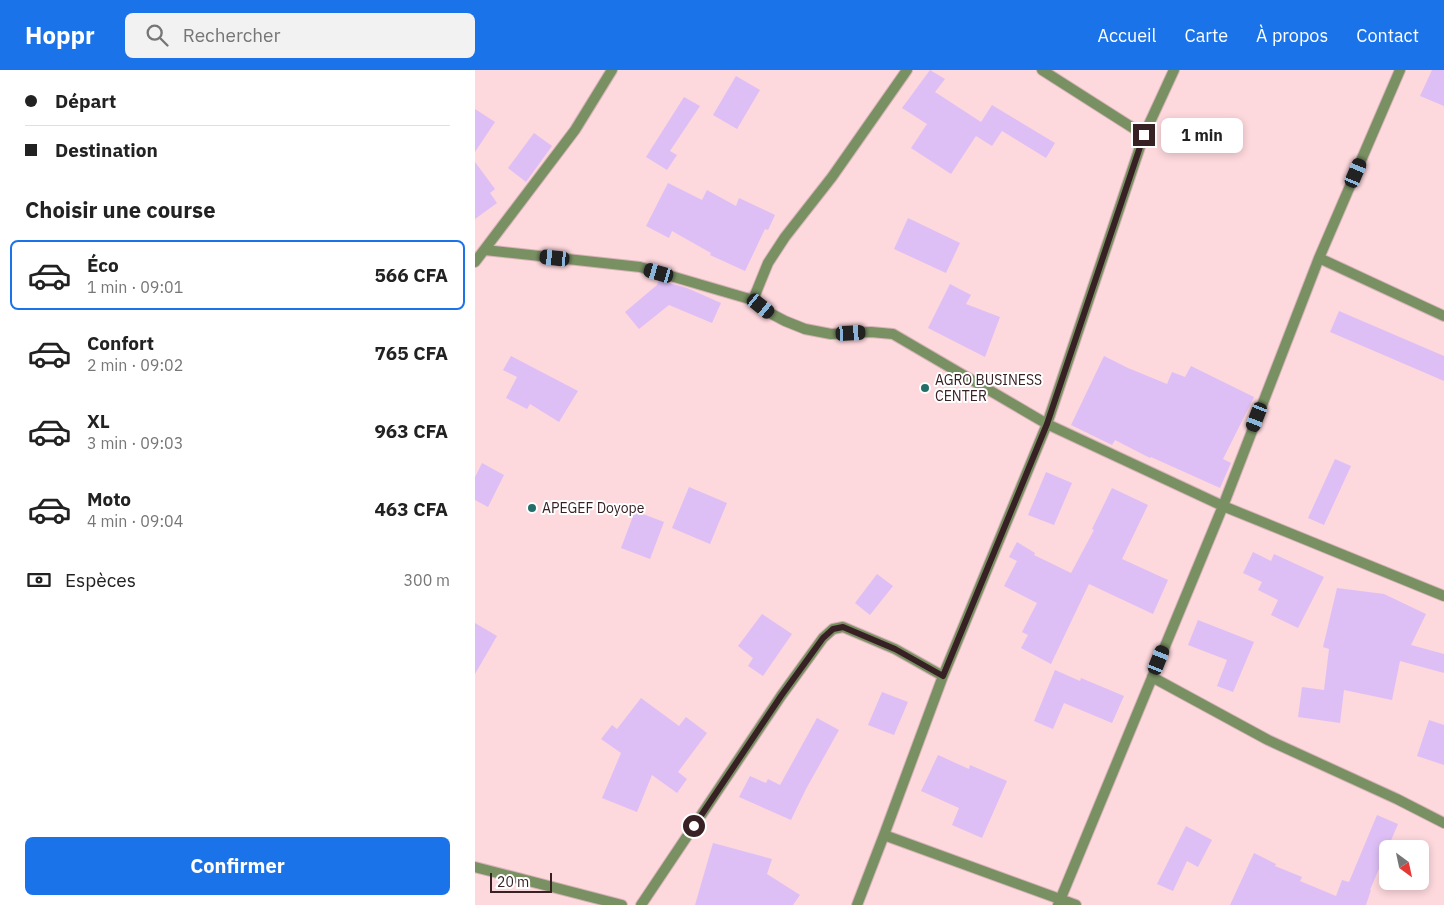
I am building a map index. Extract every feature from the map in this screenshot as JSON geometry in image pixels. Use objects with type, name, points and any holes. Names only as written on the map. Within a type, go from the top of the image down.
[{"type":"street","points":[[475,262],[575,130],[612,70]]},
{"type":"street","points":[[753,300],[767,263],[832,177],[907,70]]},
{"type":"street","points":[[1042,70],[1144,135]]},
{"type":"street","points":[[857,905],[885,835],[943,676],[1047,424],[1144,135],[1174,70]]},
{"type":"street","points":[[1060,902],[1223,506],[1319,258],[1400,70]]},
{"type":"street","points":[[485,250],[640,267],[753,300],[768,312],[805,329],[831,334],[871,332],[893,334],[1047,424],[1223,506],[1444,596]]},
{"type":"street","points":[[1319,258],[1444,316]]},
{"type":"street","points":[[641,905],[781,696],[823,638],[833,629],[843,627],[895,649],[943,676]]},
{"type":"street","points":[[1152,677],[1269,740],[1397,799],[1444,823]]},
{"type":"street","points":[[885,835],[1060,902],[1077,905]]},
{"type":"street","points":[[475,867],[622,905]]},
{"type":"building","points":[[930,70],[945,79],[935,92],[981,122],[992,105],[1055,143],[1046,158],[1002,131],[992,146],[976,136],[951,174],[911,148],[927,124],[902,108]]},
{"type":"building","points":[[1432,70],[1444,70],[1444,106],[1420,96]]},
{"type":"building","points":[[736,76],[760,90],[737,129],[713,115]]},
{"type":"building","points":[[684,97],[700,106],[670,151],[677,155],[667,170],[646,157]]},
{"type":"building","points":[[475,109],[495,122],[475,152]]},
{"type":"building","points":[[534,133],[552,146],[526,182],[508,168]]},
{"type":"building","points":[[475,162],[495,189],[490,193],[497,203],[475,219]]},
{"type":"building","points":[[668,183],[702,200],[707,190],[736,206],[739,198],[775,215],[768,230],[765,229],[745,271],[710,255],[711,253],[672,231],[669,238],[646,226]]},
{"type":"building","points":[[908,218],[960,243],[946,273],[894,249]]},
{"type":"building","points":[[659,280],[687,288],[721,303],[712,323],[669,305],[639,329],[625,312],[657,285]]},
{"type":"building","points":[[950,284],[971,295],[966,304],[1000,317],[985,357],[928,328]]},
{"type":"building","points":[[1339,311],[1444,356],[1444,381],[1330,332]]},
{"type":"building","points":[[511,356],[578,391],[559,422],[530,404],[527,409],[506,398],[517,377],[503,370]]},
{"type":"building","points":[[1104,356],[1167,384],[1172,372],[1185,377],[1191,366],[1254,397],[1223,459],[1231,463],[1220,488],[1150,458],[1115,440],[1112,445],[1071,425]]},
{"type":"building","points":[[1335,459],[1351,466],[1324,525],[1308,518]]},
{"type":"building","points":[[482,463],[504,475],[488,507],[475,500],[475,477]]},
{"type":"building","points":[[1046,472],[1072,483],[1054,525],[1028,515]]},
{"type":"building","points":[[689,487],[727,503],[710,544],[672,528]]},
{"type":"building","points":[[1112,488],[1148,505],[1122,559],[1168,580],[1153,614],[1089,584],[1051,664],[1021,648],[1028,635],[1022,632],[1037,603],[1004,586],[1017,561],[1009,557],[1017,542],[1035,553],[1034,555],[1071,573],[1094,530],[1092,529]]},
{"type":"building","points":[[635,511],[664,522],[650,559],[621,548]]},
{"type":"building","points":[[1253,552],[1271,561],[1274,554],[1324,577],[1298,628],[1271,615],[1278,600],[1258,590],[1262,582],[1243,573]]},
{"type":"building","points":[[877,574],[893,586],[870,615],[855,603]]},
{"type":"building","points":[[1337,588],[1384,594],[1426,614],[1411,645],[1444,654],[1444,673],[1400,661],[1392,700],[1344,690],[1340,723],[1298,717],[1302,687],[1324,690],[1329,649],[1323,647]]},
{"type":"building","points":[[762,614],[792,634],[763,676],[748,666],[753,658],[738,646]]},
{"type":"building","points":[[1198,620],[1254,642],[1233,692],[1217,686],[1227,660],[1188,645]]},
{"type":"building","points":[[475,623],[497,636],[475,674]]},
{"type":"building","points":[[1055,670],[1080,681],[1081,678],[1124,696],[1112,723],[1064,703],[1053,729],[1034,721]]},
{"type":"building","points":[[882,692],[908,702],[894,735],[868,725]]},
{"type":"building","points":[[641,698],[679,726],[686,717],[707,733],[678,772],[687,779],[677,793],[652,775],[637,812],[602,798],[621,753],[601,739],[612,725],[617,729]]},
{"type":"building","points":[[817,718],[839,730],[791,820],[739,797],[750,776],[766,783],[768,779],[780,785]]},
{"type":"building","points":[[1429,720],[1444,725],[1444,765],[1417,756]]},
{"type":"building","points":[[938,755],[969,769],[970,765],[1007,781],[982,838],[952,825],[959,808],[921,791]]},
{"type":"building","points":[[1377,815],[1398,824],[1391,840],[1379,840],[1379,869],[1366,905],[1230,905],[1254,853],[1276,864],[1275,866],[1302,877],[1300,881],[1336,896],[1342,880],[1349,882]]},
{"type":"building","points":[[1186,826],[1212,840],[1198,867],[1187,861],[1173,891],[1157,884]]},
{"type":"building","points":[[713,843],[772,859],[767,874],[800,895],[793,905],[695,905]]},
{"type":"place","name":"AGRO BUSINESS CENTER","points":[[925,388]]},
{"type":"place","name":"APEGEF Doyope","points":[[532,508]]},
{"type":"route","points":[[694,826],[781,696],[823,638],[833,629],[843,627],[895,649],[943,676],[1047,424],[1144,135]]}]
